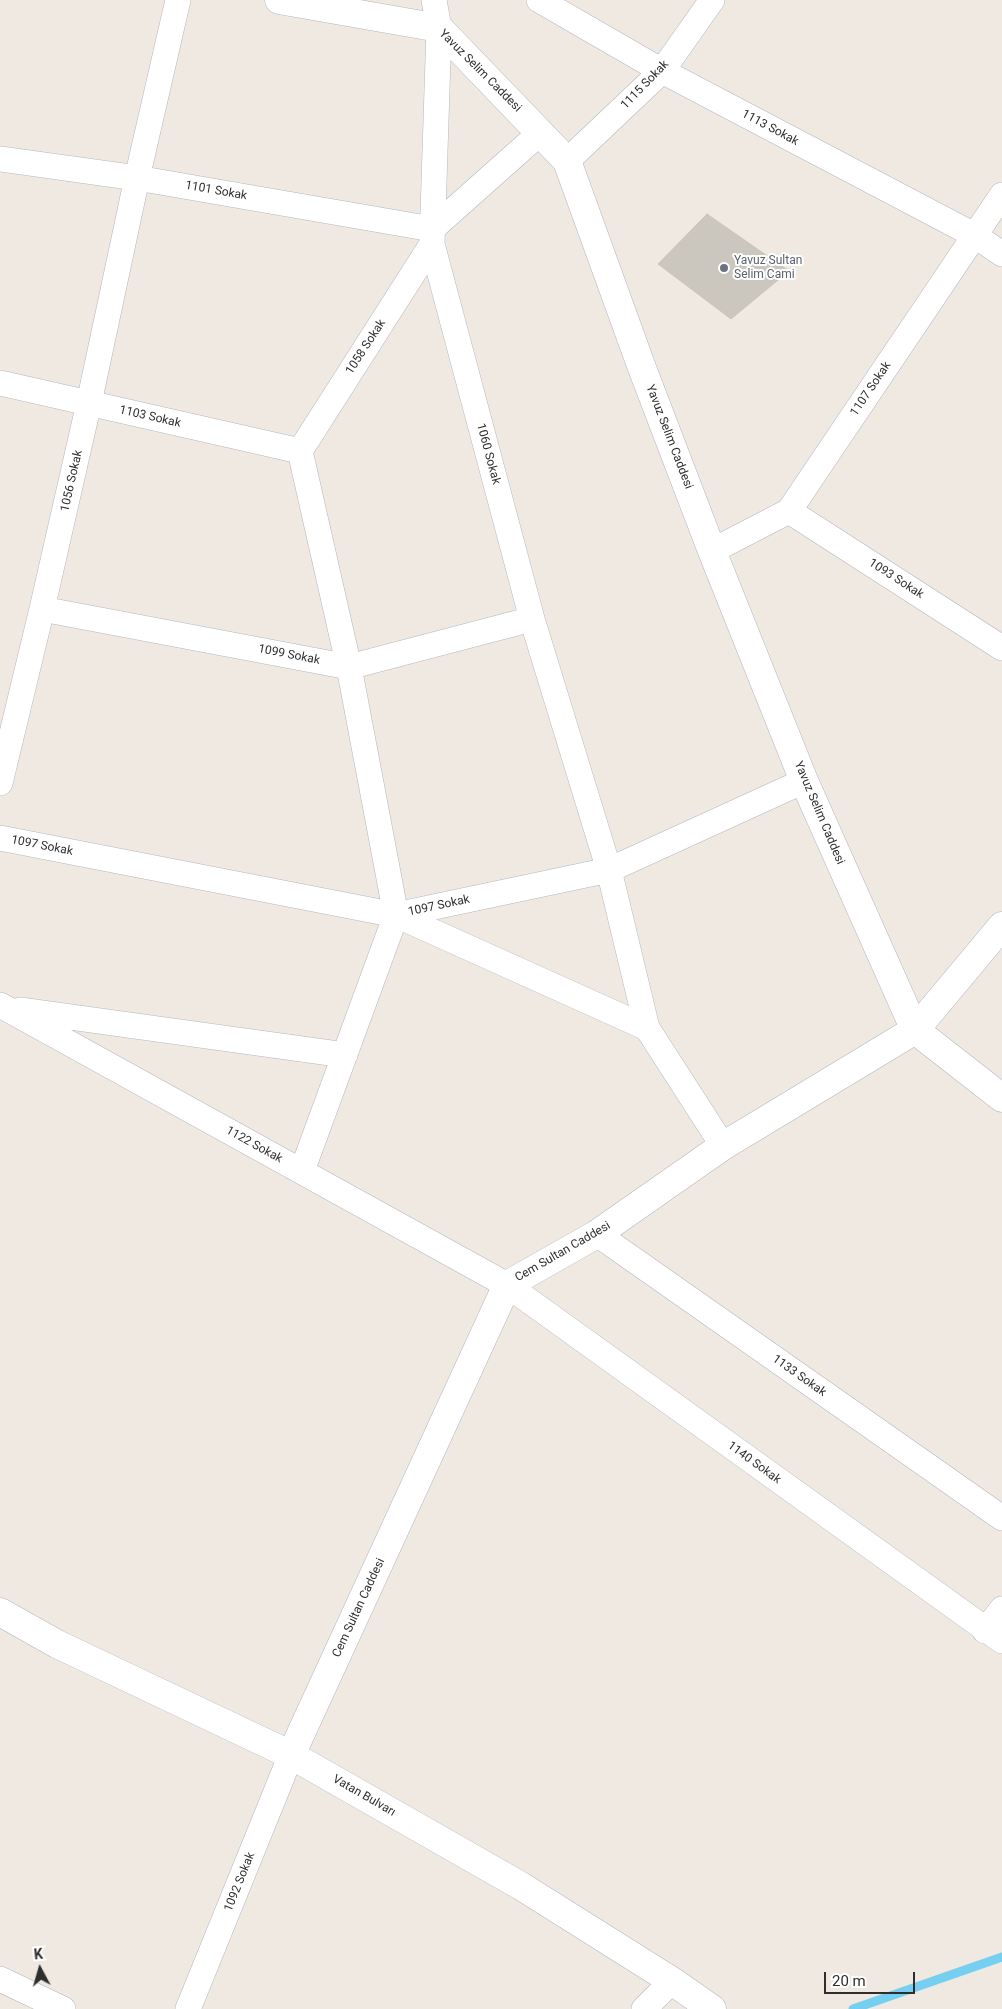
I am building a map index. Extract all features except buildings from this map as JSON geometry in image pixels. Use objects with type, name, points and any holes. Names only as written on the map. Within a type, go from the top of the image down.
[{"type":"street","name":"1056 Sokak","points":[[0,783],[11,691],[42,610],[178,0]]},
{"type":"street","name":"Yavuz Selim Caddesi","points":[[278,0],[439,28],[567,161],[642,368],[712,551],[804,781],[915,1030]]},
{"type":"street","name":"1060 Sokak","points":[[434,0],[439,28],[432,236],[532,619],[609,870],[647,1028]]},
{"type":"street","name":"1113 Sokak","points":[[539,0],[662,71],[974,235],[1002,254]]},
{"type":"street","name":"1115 Sokak","points":[[567,161],[662,71],[712,0]]},
{"type":"street","points":[[432,236],[540,132]]},
{"type":"street","name":"1101 Sokak","points":[[0,159],[137,178],[432,236]]},
{"type":"street","name":"1107 Sokak","points":[[712,551],[789,510],[1002,195]]},
{"type":"street","name":"1058 Sokak","points":[[300,451],[432,236]]},
{"type":"street","name":"1103 Sokak","points":[[0,383],[300,451]]},
{"type":"street","points":[[300,451],[349,667],[396,916],[302,1171]]},
{"type":"street","name":"1093 Sokak","points":[[789,510],[1002,648]]},
{"type":"street","name":"1099 Sokak","points":[[42,610],[349,667],[532,619]]},
{"type":"street","name":"1097 Sokak","points":[[0,838],[396,916],[609,870],[804,781]]},
{"type":"street","points":[[396,916],[647,1028],[723,1146]]},
{"type":"street","name":"Cem Sultan Caddesi","points":[[291,1755],[507,1285],[597,1234],[723,1146],[915,1030],[1002,926]]},
{"type":"street","points":[[3,1007],[345,1055]]},
{"type":"street","name":"1122 Sokak","points":[[3,1007],[507,1285]]},
{"type":"street","points":[[915,1030],[1002,1098]]},
{"type":"street","name":"1133 Sokak","points":[[597,1234],[1002,1518]]},
{"type":"street","name":"1140 Sokak","points":[[507,1285],[994,1636]]},
{"type":"street","points":[[994,1636],[1002,1609]]},
{"type":"street","name":"Vatan Bulvarı","points":[[0,1612],[57,1644],[291,1755],[521,1886],[672,1981],[712,2009]]},
{"type":"street","name":"1092 Sokak","points":[[188,2009],[291,1755]]},
{"type":"street","points":[[0,1979],[63,2009]]},
{"type":"street","points":[[644,2009],[672,1981]]},
{"type":"waterway","points":[[853,2009],[1002,1957]]},
{"type":"place","name":"Yavuz Sultan Selim Cami","points":[[724,268]]}]
